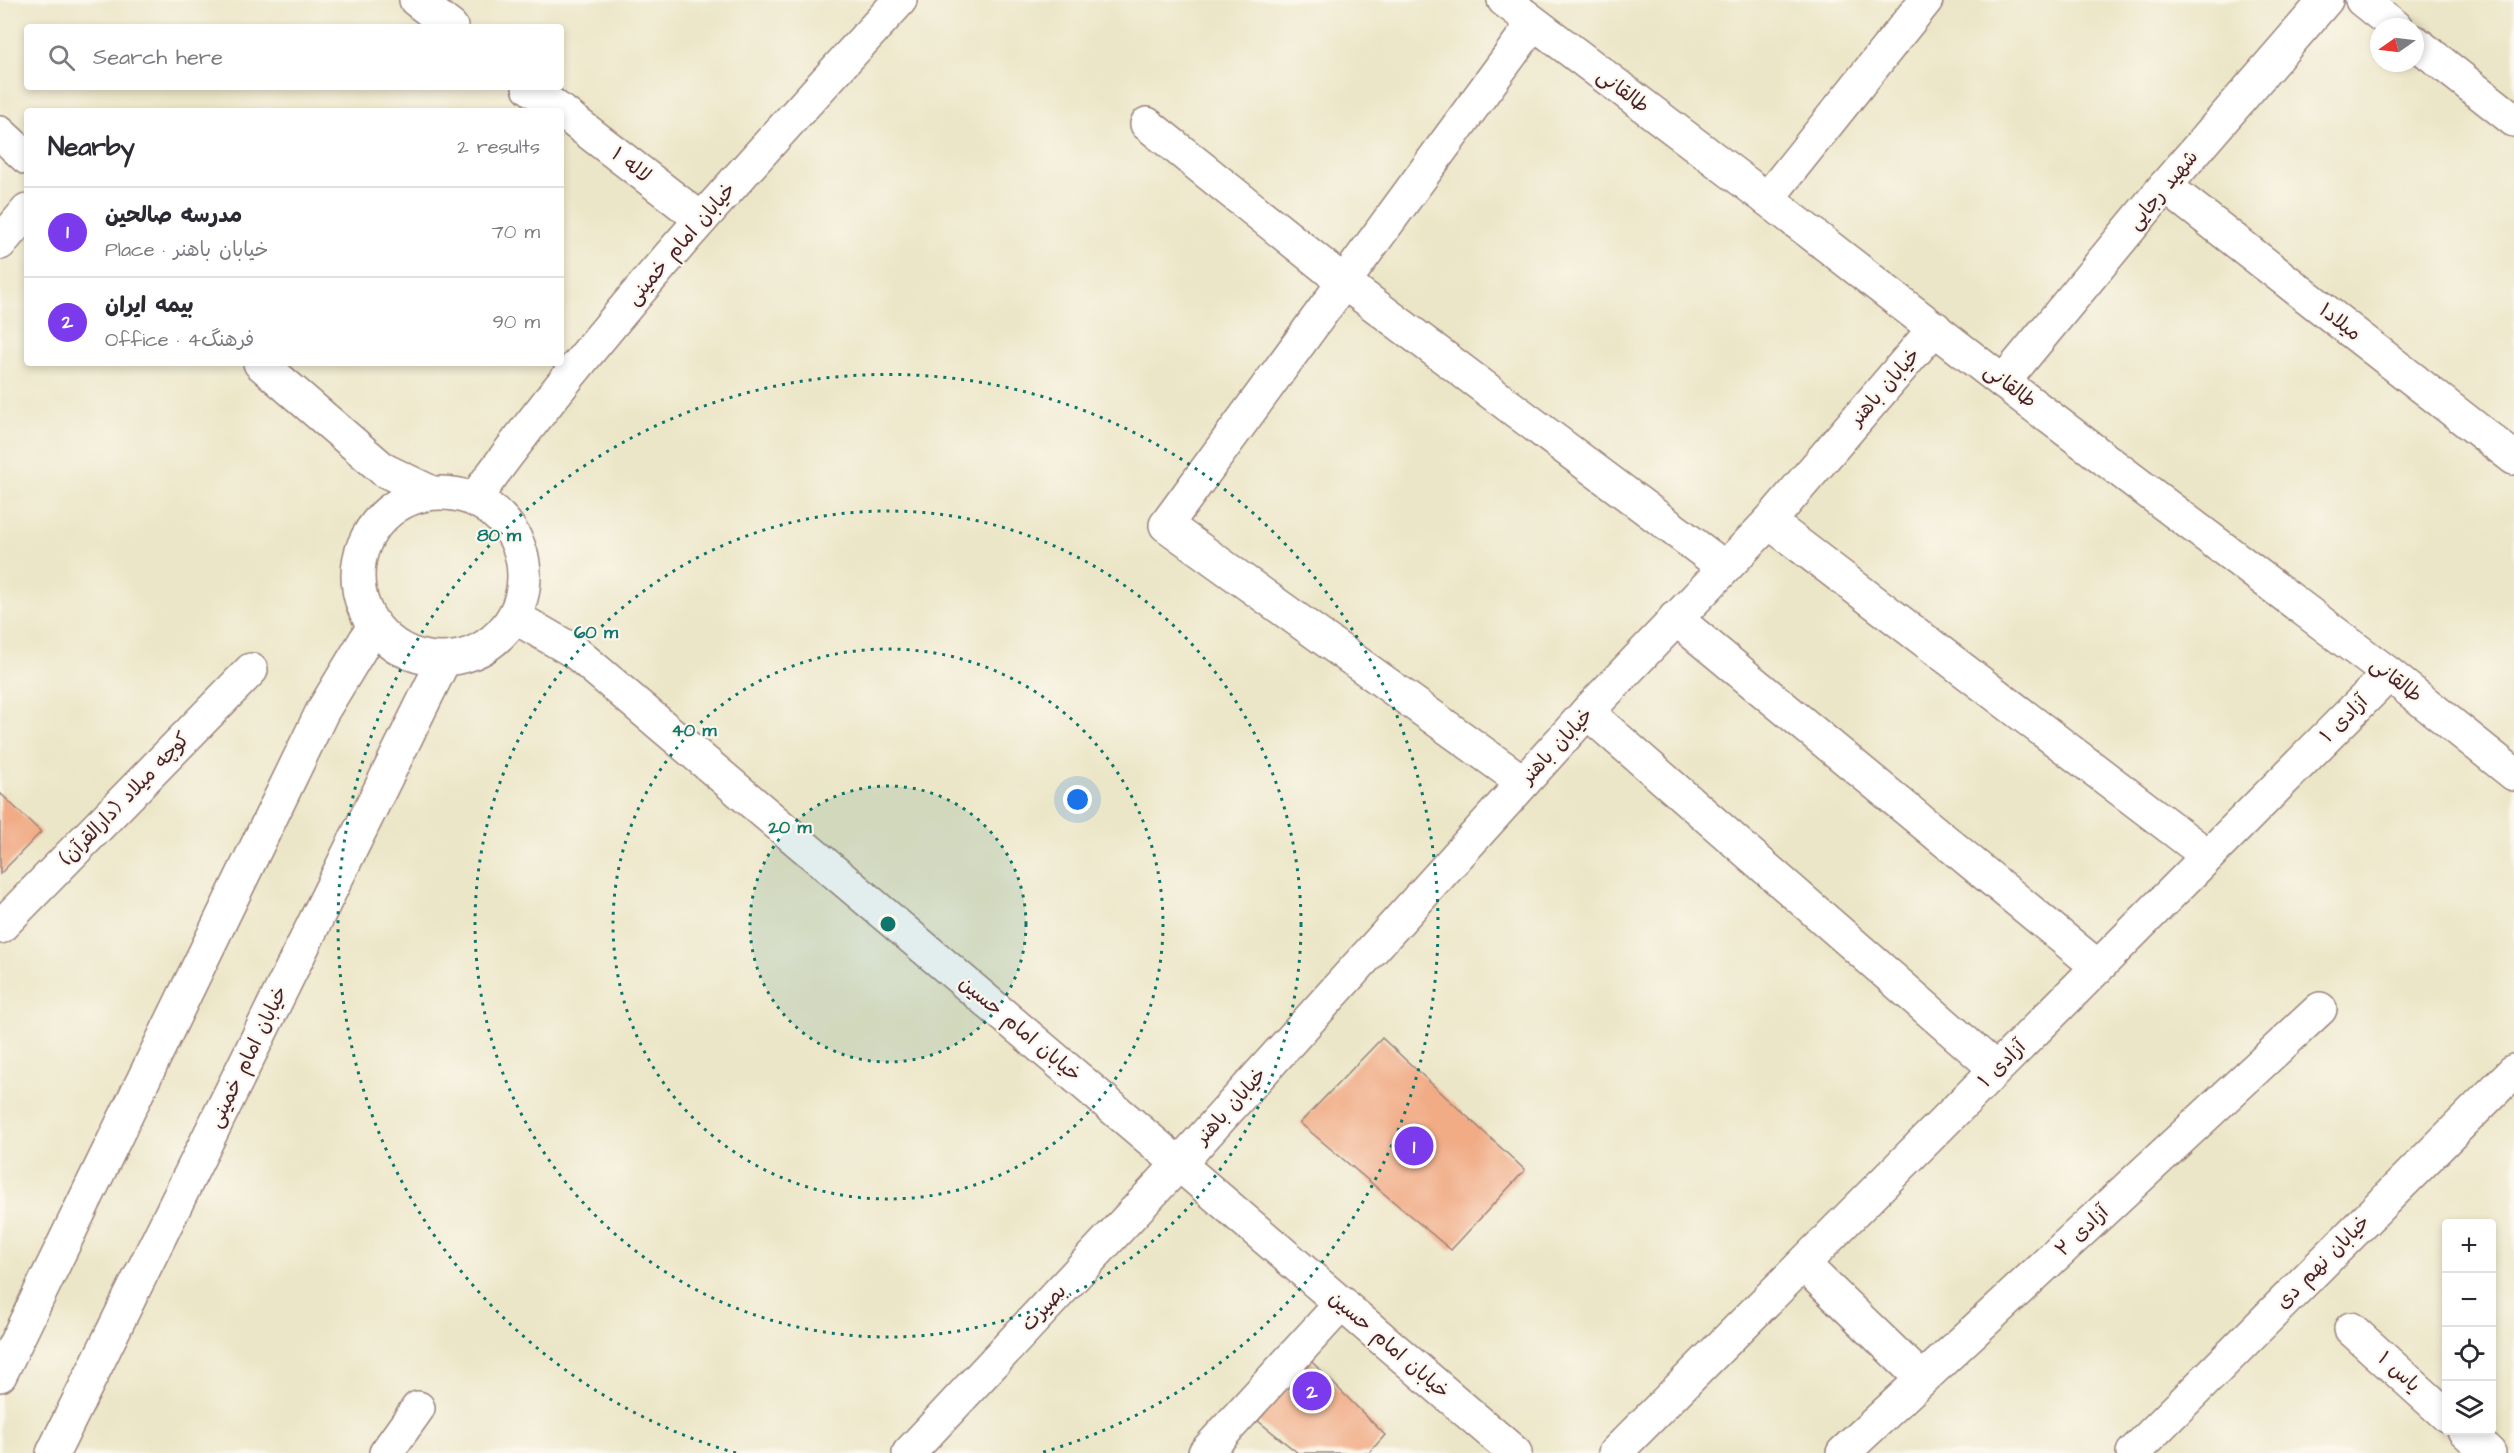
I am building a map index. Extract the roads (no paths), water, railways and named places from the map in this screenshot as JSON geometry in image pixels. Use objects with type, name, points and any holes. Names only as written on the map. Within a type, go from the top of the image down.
[{"type":"street","points":[[416,0],[447,24]]},
{"type":"street","name":"خیابان امام خمینی","points":[[475,498],[526,428],[701,219],[900,0]]},
{"type":"street","name":"طالقانی","points":[[1504,0],[2388,674],[2514,774]]},
{"type":"street","points":[[1767,199],[1926,0]]},
{"type":"street","name":"شهید رجایی","points":[[2003,381],[2165,186],[2326,0]]},
{"type":"street","points":[[2362,0],[2385,18]]},
{"type":"street","points":[[1523,782],[1166,525],[1533,24]]},
{"type":"street","points":[[2424,49],[2514,120]]},
{"type":"street","name":"لاله ۱","points":[[533,90],[557,108]]},
{"type":"street","name":"لاله ۱","points":[[564,113],[701,219]]},
{"type":"street","points":[[1147,124],[1345,283],[1724,567]]},
{"type":"street","points":[[0,133],[24,155]]},
{"type":"street","name":"میلاد۱","points":[[2165,186],[2514,458]]},
{"type":"street","points":[[0,243],[24,215]]},
{"type":"street","name":"خیابان باهنر","points":[[1179,1164],[1587,712],[1769,522],[1935,328]]},
{"type":"street","points":[[263,366],[384,470],[430,492],[475,498],[511,528],[526,572],[515,617],[484,648],[444,660],[405,652],[374,626],[357,586],[363,543],[390,508],[430,492]]},
{"type":"street","points":[[1769,522],[2208,856]]},
{"type":"street","name":"خیابان امام حسین","points":[[515,617],[575,652],[1179,1164],[1515,1453]]},
{"type":"street","points":[[1675,618],[2098,968]]},
{"type":"street","points":[[0,1376],[322,712],[374,626]]},
{"type":"street","name":"خیابان امام خمینی","points":[[53,1453],[444,660]]},
{"type":"street","name":"کوچه میلاد (دارالقرآن)","points":[[0,927],[251,670]]},
{"type":"street","name":"آزادی ۱","points":[[1615,1453],[2388,674]]},
{"type":"street","points":[[1587,712],[1996,1070]]},
{"type":"street","name":"آزادی ۲","points":[[1843,1453],[2320,1009]]},
{"type":"street","name":"خیابان نهم دی","points":[[2133,1453],[2514,1071]]},
{"type":"street","name":"بصیرت","points":[[909,1453],[1179,1164]]},
{"type":"street","points":[[1803,1264],[1922,1379]]},
{"type":"street","points":[[1205,1453],[1341,1304]]},
{"type":"street","name":"یاس ۱","points":[[2350,1329],[2442,1411]]},
{"type":"street","points":[[386,1453],[418,1408]]},
{"type":"street","points":[[2469,1435],[2489,1453]]},
{"type":"place","name":"مدرسه صالحین","points":[[1414,1146]]},
{"type":"place","name":"بیمه ایران","points":[[1312,1391]]}]
